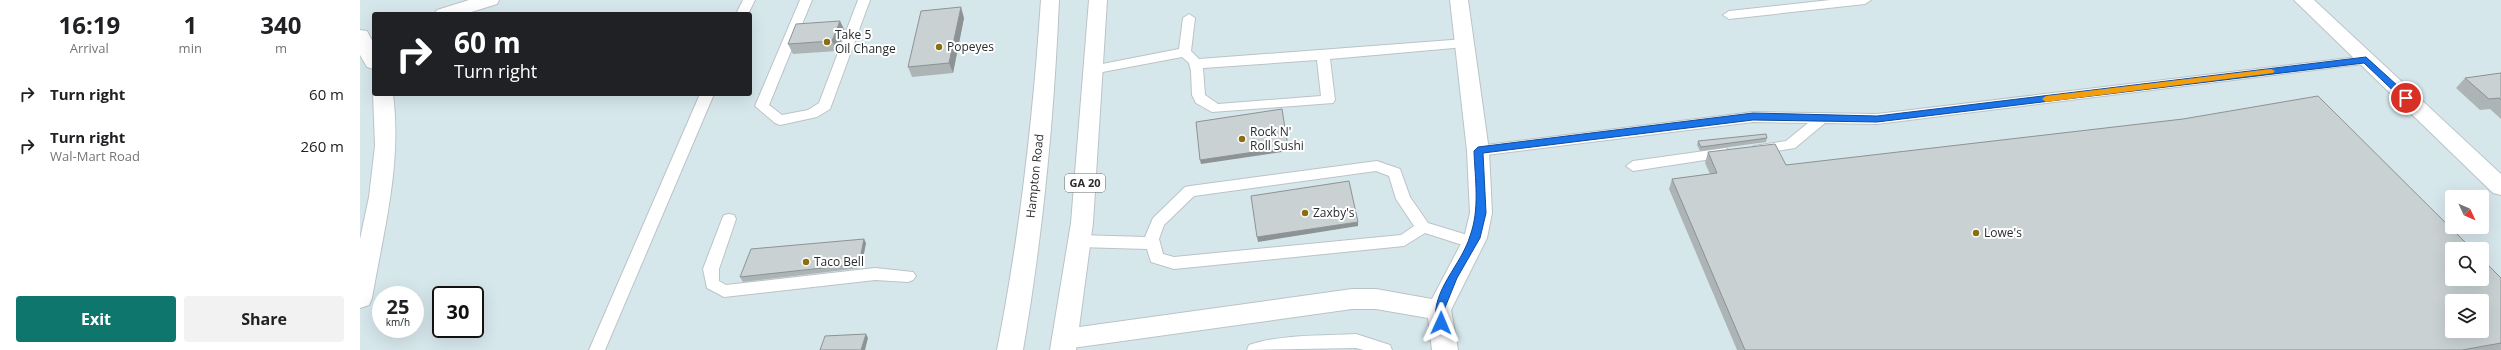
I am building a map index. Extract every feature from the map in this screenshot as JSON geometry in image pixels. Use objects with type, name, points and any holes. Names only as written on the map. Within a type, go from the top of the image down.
[{"type":"street","points":[[451,12],[490,0]]},
{"type":"street","name":"Hampton Road","points":[[1010,350],[1031,213],[1043,103],[1050,0]]},
{"type":"street","name":"GA 20","points":[[1064,345],[1079,241],[1098,0]]},
{"type":"street","points":[[1445,350],[1439,310],[1453,278],[1472,242],[1481,213],[1478,151],[1459,0]]},
{"type":"street","points":[[2303,0],[2366,60],[2493,171],[2501,187]]},
{"type":"street","points":[[366,40],[372,56]]},
{"type":"street","points":[[360,298],[384,187],[387,116],[383,96]]},
{"type":"street","points":[[1064,345],[1352,299],[1376,299],[1439,310]]},
{"type":"lane","points":[[743,12],[749,0]]},
{"type":"lane","points":[[806,0],[762,106],[780,120],[812,114],[825,106],[864,0]]},
{"type":"lane","points":[[1729,15],[1865,0]]},
{"type":"lane","points":[[1189,18],[1185,52],[1195,64],[1198,94],[1204,104],[1217,109],[1328,100],[1324,55]]},
{"type":"lane","points":[[1195,64],[1465,43]]},
{"type":"lane","points":[[1092,70],[1185,52]]},
{"type":"lane","points":[[1478,151],[1753,116],[1877,119],[2366,60]]},
{"type":"lane","points":[[597,350],[706,96]]},
{"type":"lane","points":[[1633,166],[1790,145],[1822,118]]},
{"type":"lane","points":[[1423,227],[1404,240],[1174,263],[1156,258],[1153,244],[1158,222],[1190,191],[1377,166],[1395,173],[1403,199],[1423,227],[1472,242]]},
{"type":"lane","points":[[729,219],[711,269],[712,284],[724,292],[876,274],[908,276]]},
{"type":"lane","points":[[1079,241],[1153,244]]},
{"type":"lane","points":[[1255,350],[1284,345],[1356,342],[1384,350]]},
{"type":"shaded area","points":[[360,0],[2501,0],[2501,350],[360,350]]},
{"type":"building","name":"Popeyes","points":[[961,7],[949,63],[908,67],[921,11]]},
{"type":"building","points":[[840,21],[832,41],[788,44],[796,24]]},
{"type":"building","points":[[2501,73],[2501,100],[2499,98],[2489,99],[2465,78]]},
{"type":"building","name":"Lowe's","points":[[2318,96],[2445,222],[2445,234],[2457,234],[2465,242],[2445,242],[2445,286],[2489,286],[2489,266],[2501,278],[2501,343],[2462,350],[1745,350],[1672,179],[1717,173],[1708,152],[1775,144],[1786,165],[2183,119]]},
{"type":"building","name":"Rock N' Roll Sushi","points":[[1282,109],[1288,147],[1200,160],[1196,122]]},
{"type":"building","points":[[1766,134],[1767,138],[1701,147],[1698,141]]},
{"type":"building","name":"Zaxby's","points":[[1349,181],[1358,222],[1257,237],[1251,196]]},
{"type":"building","name":"Taco Bell","points":[[864,239],[859,264],[740,277],[751,249]]},
{"type":"building","points":[[866,334],[861,350],[820,350],[825,336]]},
{"type":"slow traffic","points":[[2046,99],[2271,71]]},
{"type":"place","name":"Take 5 Oil Change","points":[[827,42]]},
{"type":"place","name":"Popeyes","points":[[939,47]]},
{"type":"place","name":"Rock N' Roll Sushi","points":[[1242,139]]},
{"type":"place","name":"Zaxby's","points":[[1305,213]]},
{"type":"place","name":"Lowe's","points":[[1976,233]]},
{"type":"place","name":"Taco Bell","points":[[806,262]]},
{"type":"route","points":[[1441,323],[1439,310],[1453,278],[1475,238],[1481,213],[1481,181],[1478,151],[1753,116],[1877,119],[2366,60],[2406,98]]}]
